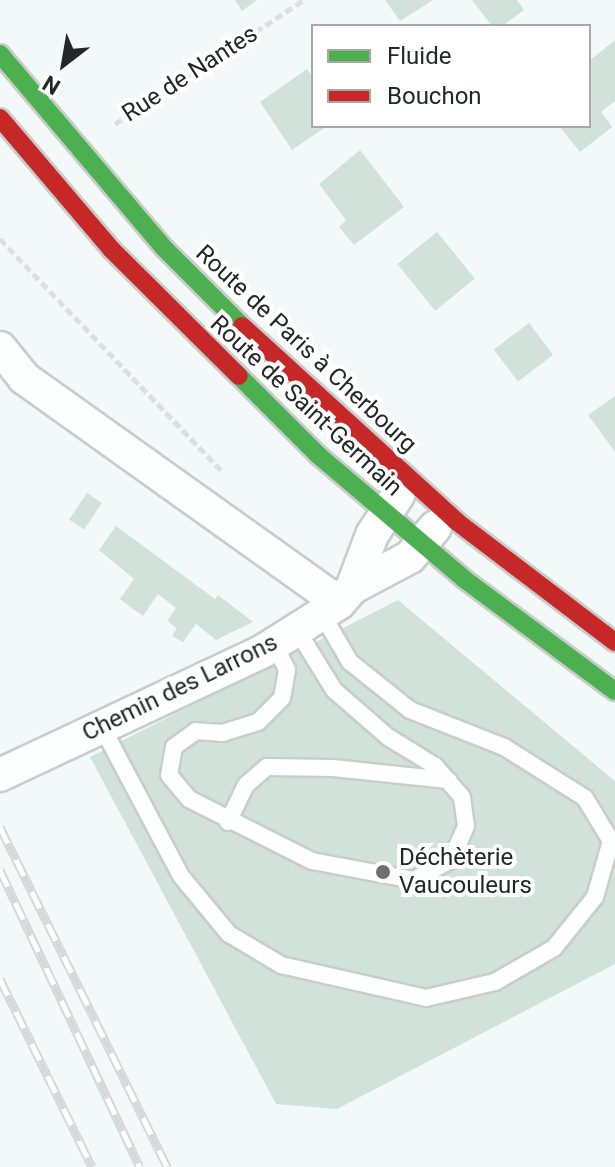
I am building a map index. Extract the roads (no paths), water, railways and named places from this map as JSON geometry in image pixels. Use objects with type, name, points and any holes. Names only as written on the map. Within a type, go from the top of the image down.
[{"type":"main road","name":"Route de Paris à Cherbourg","points":[[0,54],[77,149],[165,249],[447,513],[615,642]]},
{"type":"main road","name":"Route de Saint-Germain","points":[[0,118],[75,208],[173,313],[385,512],[422,544],[615,691]]},
{"type":"street","points":[[0,348],[24,378],[317,616],[385,512],[410,480]]},
{"type":"street","name":"Chemin des Larrons","points":[[0,775],[102,727],[317,616],[397,566],[422,544],[447,513]]},
{"type":"lane","points":[[102,727],[181,876],[229,934],[281,965],[426,998],[495,982],[554,948],[595,897],[611,841],[585,798],[504,747],[410,710],[350,662],[317,616]]},
{"type":"lane","points":[[317,616],[334,690],[448,780],[462,797],[466,826],[451,860],[414,880],[312,861],[228,822],[189,799],[169,775],[174,747],[196,731],[223,733],[258,722],[282,698],[287,670],[317,616]]},
{"type":"lane","points":[[228,822],[246,785],[267,767],[333,768],[448,780]]},
{"type":"railway","points":[[0,827],[167,1167]]},
{"type":"railway","points":[[0,870],[140,1167]]},
{"type":"railway","points":[[0,979],[92,1167]]},
{"type":"place","name":"Déchèterie Vaucouleurs","points":[[383,872]]}]
